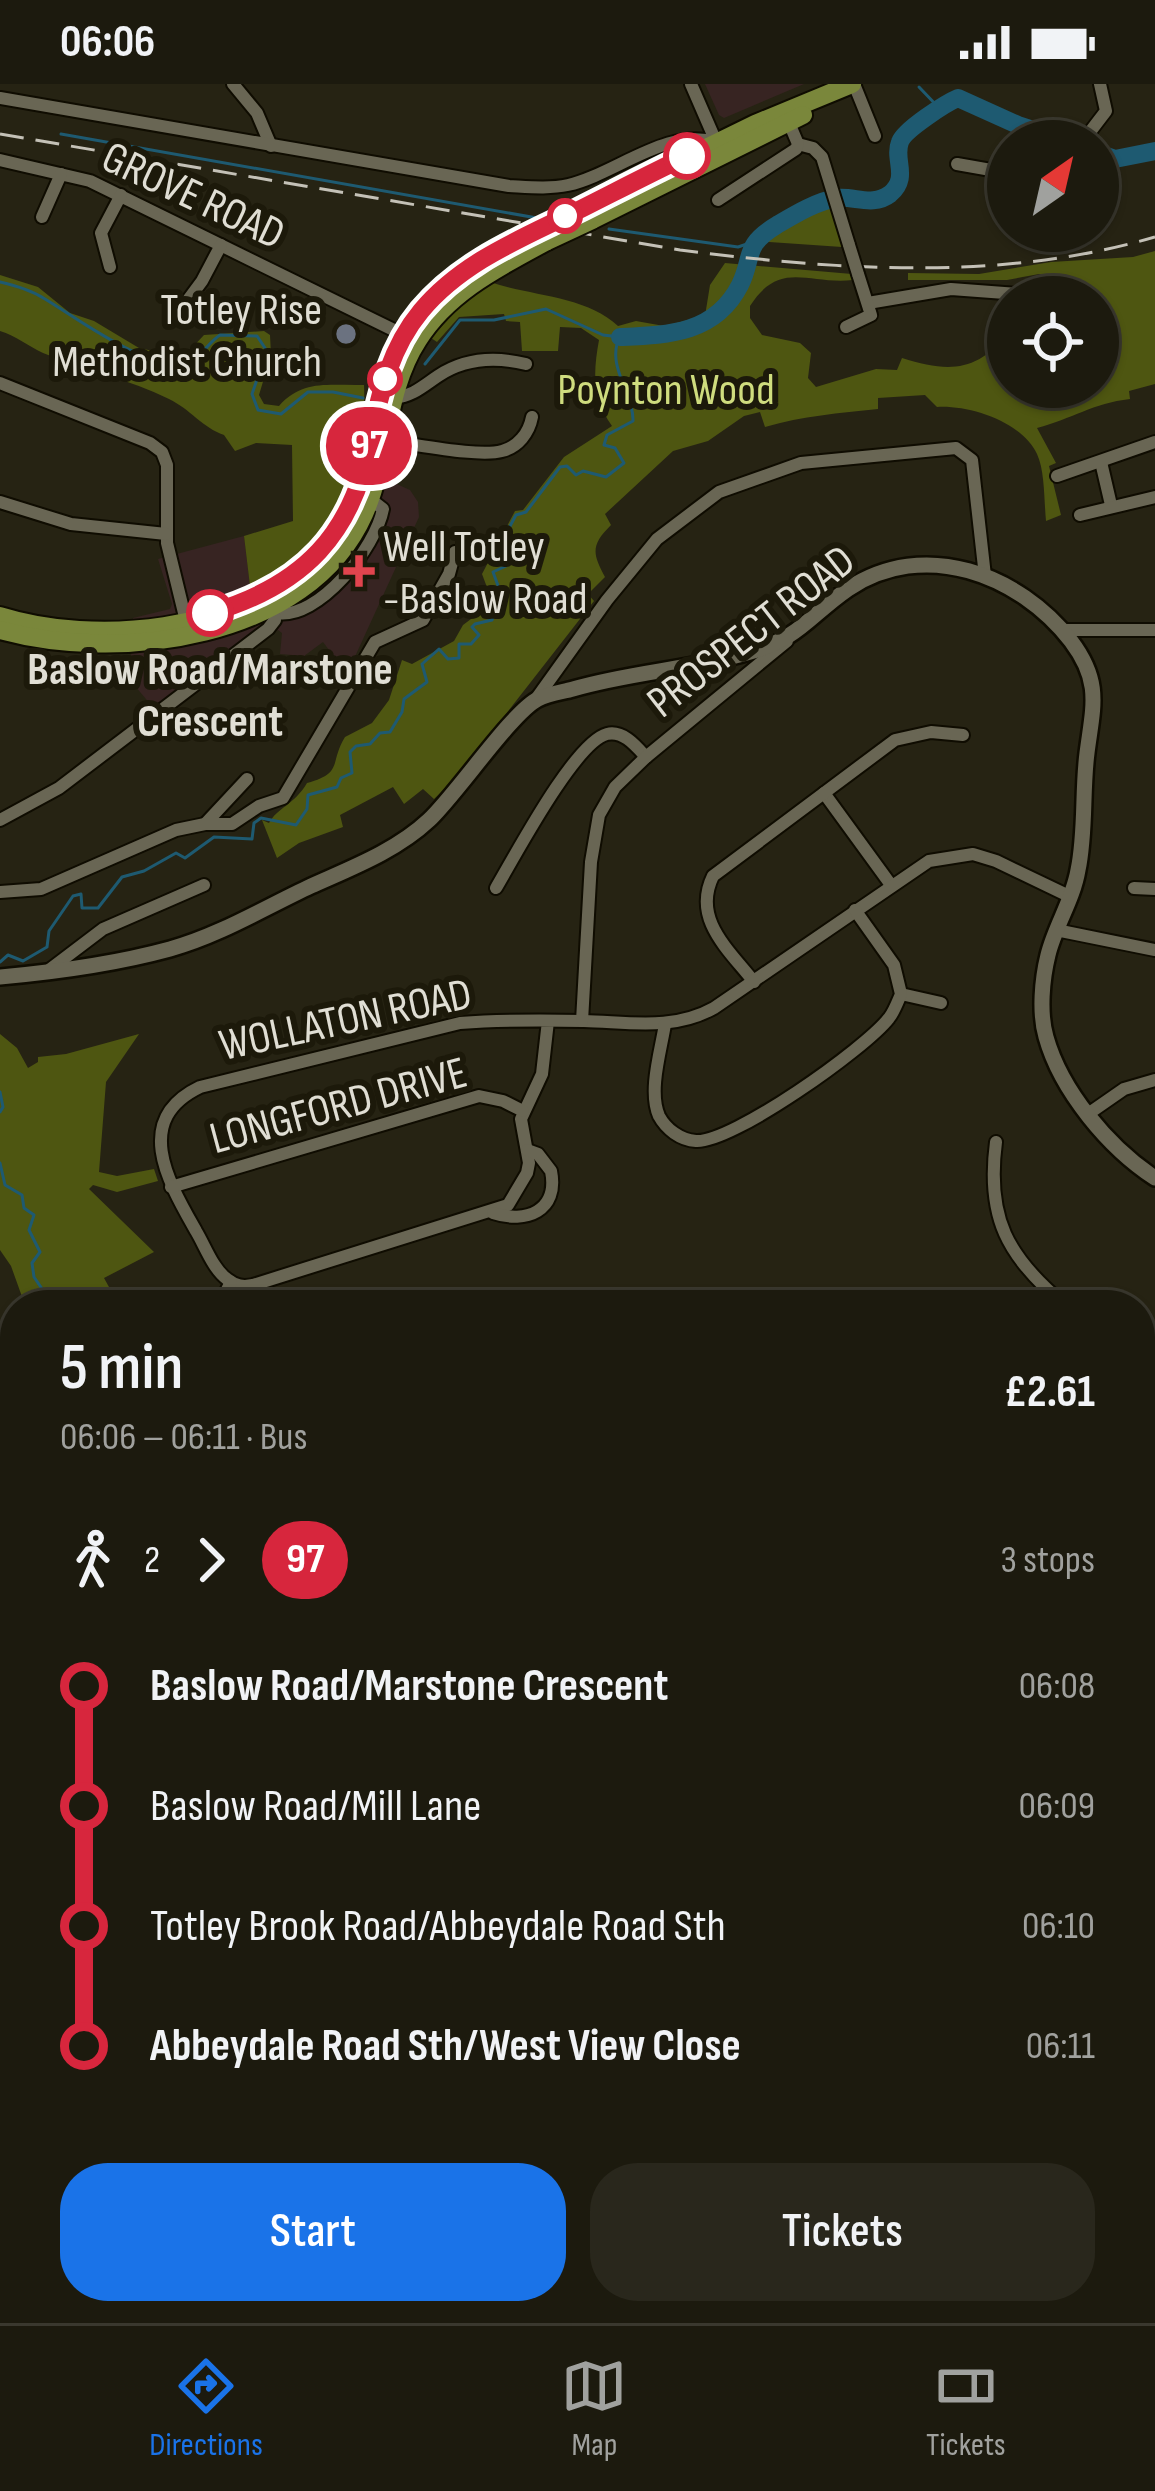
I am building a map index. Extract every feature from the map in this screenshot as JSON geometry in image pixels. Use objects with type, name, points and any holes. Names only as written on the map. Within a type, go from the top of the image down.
[{"type":"main road","points":[[0,630],[65,643],[127,645],[203,631],[302,588],[356,529],[411,338],[422,310],[453,280],[484,257],[592,220],[786,117],[817,95],[853,84]]},
{"type":"main road","points":[[379,440],[380,395],[411,338],[452,301],[537,236],[654,161],[720,149]]},
{"type":"main road","points":[[0,616],[38,626],[103,632],[272,604]]},
{"type":"street","points":[[232,84],[257,112],[271,146]]},
{"type":"street","points":[[691,84],[720,149]]},
{"type":"street","points":[[853,84],[873,137]]},
{"type":"street","points":[[1099,120],[1106,111],[1100,84]]},
{"type":"street","points":[[0,98],[509,186],[542,187],[654,161]]},
{"type":"street","points":[[786,117],[798,145]]},
{"type":"street","points":[[798,145],[813,148],[825,163],[868,303],[871,315],[846,327]]},
{"type":"street","points":[[718,200],[790,155],[798,145]]},
{"type":"street","name":"GROVE ROAD","points":[[0,160],[62,174],[121,196],[411,338]]},
{"type":"street","points":[[957,164],[987,169]]},
{"type":"street","points":[[42,217],[62,174]]},
{"type":"street","points":[[110,267],[101,233],[121,196]]},
{"type":"street","points":[[179,312],[221,245]]},
{"type":"street","points":[[868,303],[951,290],[987,292]]},
{"type":"street","points":[[394,398],[416,393],[457,365],[501,358],[526,364]]},
{"type":"street","points":[[0,383],[159,448],[167,465],[166,534],[186,621]]},
{"type":"street","points":[[379,440],[495,453],[517,443],[529,430],[532,418]]},
{"type":"street","points":[[1057,476],[1155,442]]},
{"type":"street","points":[[0,977],[45,973],[187,943],[381,854],[428,822],[535,700],[657,538],[719,492],[801,463],[956,448],[972,460],[985,576]]},
{"type":"street","points":[[1102,462],[1111,505]]},
{"type":"street","points":[[1080,515],[1155,497]]},
{"type":"street","points":[[0,502],[71,524],[166,534]]},
{"type":"street","points":[[0,892],[41,889],[144,842],[206,824],[232,824],[249,811],[278,802],[288,794],[375,641],[422,620],[449,574],[455,552]]},
{"type":"street","name":"PROSPECT ROAD","points":[[582,1021],[591,862],[598,815],[615,787],[750,661],[788,640],[847,590],[885,570],[927,564],[985,576],[1028,597],[1062,630],[1079,652],[1095,690],[1082,852],[1046,973],[1046,1036],[1088,1114],[1125,1155],[1155,1178]]},
{"type":"street","points":[[0,820],[59,788],[268,629],[272,604]]},
{"type":"street","points":[[1062,630],[1155,629]]},
{"type":"street","points":[[535,700],[594,683],[750,661]]},
{"type":"street","points":[[754,982],[707,920],[706,890],[713,876],[896,740],[931,732],[963,735]]},
{"type":"street","points":[[496,888],[568,769],[589,743],[609,733],[622,735],[646,757]]},
{"type":"street","points":[[206,824],[247,779]]},
{"type":"street","points":[[824,793],[891,885]]},
{"type":"street","name":"WOLLATON ROAD","points":[[171,1187],[164,1169],[162,1123],[174,1104],[200,1087],[460,1023],[665,1024],[700,1016],[929,861],[973,854],[1071,897]]},
{"type":"street","points":[[45,973],[103,929],[204,886]]},
{"type":"street","points":[[1135,888],[1155,889]]},
{"type":"street","points":[[665,1024],[656,1107],[670,1130],[696,1141],[733,1129],[807,1085],[889,1018],[902,994],[894,965],[855,910]]},
{"type":"street","points":[[1056,930],[1155,950]]},
{"type":"street","points":[[902,994],[941,1004]]},
{"type":"street","points":[[171,1187],[220,1273],[231,1282],[253,1285],[492,1213],[508,1205],[529,1163],[520,1130],[523,1111],[542,1074],[548,1021]]},
{"type":"street","points":[[1088,1114],[1124,1089],[1155,1080]]},
{"type":"street","name":"LONGFORD DRIVE","points":[[171,1187],[479,1096],[523,1111]]},
{"type":"street","points":[[992,1148],[992,1187],[1000,1232],[1050,1290]]},
{"type":"street","points":[[492,1213],[523,1218],[549,1196],[551,1171],[538,1154],[527,1150]]},
{"type":"street","points":[[227,1290],[231,1282]]},
{"type":"shaded area","points":[[705,84],[804,84],[724,118]]},
{"type":"shaded area","points":[[381,477],[410,490],[418,502],[419,517],[347,674],[323,642],[304,656],[280,654],[282,633],[278,630],[162,718],[135,686],[131,653],[133,618],[170,609],[172,604],[158,559],[244,536],[250,585],[268,578],[281,607]]},
{"type":"green space","points":[[828,200],[842,247],[756,241],[775,226]]},
{"type":"green space","points":[[1155,251],[1155,384],[1129,391],[1130,399],[1119,401],[1119,276],[908,280],[908,273],[979,274],[1051,262],[1133,257]]},
{"type":"green space","name":"Poynton Wood","points":[[725,263],[852,274],[853,280],[837,281],[784,278],[761,292],[750,306],[750,318],[762,335],[800,343],[811,353],[808,378],[816,387],[876,369],[897,370],[902,358],[948,367],[985,355],[987,408],[1094,408],[1037,428],[1056,463],[1049,466],[1061,515],[1046,521],[1040,461],[1020,433],[979,413],[937,407],[925,395],[878,398],[878,409],[765,427],[760,412],[744,416],[708,441],[673,451],[605,514],[611,525],[596,550],[605,577],[588,594],[594,601],[456,778],[434,799],[423,789],[404,804],[393,787],[340,815],[343,827],[299,843],[277,858],[262,820],[269,823],[307,783],[331,771],[345,737],[372,723],[389,700],[402,660],[412,664],[454,641],[463,625],[483,610],[488,590],[482,574],[515,511],[523,510],[564,457],[612,426],[596,385],[599,340],[581,328],[560,327],[558,351],[522,351],[520,322],[506,321],[504,314],[459,317],[437,342],[431,338],[490,282],[591,308],[618,326],[636,321],[664,326],[705,316],[710,285]]},
{"type":"green space","points":[[0,275],[38,287],[70,313],[94,321],[139,348],[167,354],[189,351],[204,335],[264,331],[270,335],[271,355],[259,395],[264,404],[279,406],[297,391],[317,386],[364,385],[361,434],[349,484],[311,549],[288,568],[250,586],[244,536],[293,521],[292,445],[256,443],[235,451],[224,435],[169,399],[43,353],[0,331]]},
{"type":"green space","points":[[0,1034],[17,1048],[28,1068],[38,1057],[139,1034],[106,1082],[99,1172],[117,1176],[154,1169],[158,1181],[117,1192],[93,1185],[89,1189],[154,1252],[104,1278],[111,1290],[20,1290],[0,1250]]},
{"type":"waterway","points":[[919,87],[940,109]]},
{"type":"waterway","points":[[620,337],[689,329],[717,314],[740,285],[754,246],[766,232],[798,213],[829,200],[871,200],[890,194],[899,181],[898,149],[903,137],[958,98],[1007,120]]},
{"type":"waterway","points":[[61,134],[537,218]]},
{"type":"waterway","points":[[1119,158],[1155,151]]},
{"type":"waterway","points":[[609,229],[738,247],[756,241]]},
{"type":"waterway","points":[[0,282],[34,293],[116,343],[157,360],[191,360],[220,335],[257,336],[267,351],[252,394],[258,410],[281,414],[308,392],[363,398]]},
{"type":"waterway","points":[[0,962],[8,955],[23,961],[47,947],[49,931],[73,896],[81,894],[82,908],[98,908],[122,877],[176,853],[185,858],[214,837],[252,839],[254,823],[261,818],[296,825],[307,809],[308,795],[337,787],[341,778],[352,773],[350,752],[356,746],[390,732],[404,699],[427,682],[422,664],[439,649],[448,659],[459,658],[459,644],[471,644],[479,635],[472,627],[492,620],[500,591],[493,572],[506,566],[516,552],[509,528],[516,515],[526,512],[560,467],[567,466],[576,475],[583,471],[606,477],[624,463],[615,448],[604,445],[607,435],[633,421],[616,358],[620,337],[603,335],[546,309],[494,320],[460,320],[425,364]]},
{"type":"waterway","points":[[0,1092],[0,1112]]},
{"type":"waterway","points":[[0,1163],[5,1185],[22,1195],[24,1208],[34,1215],[29,1230],[40,1252],[32,1263],[43,1290]]},
{"type":"railway","points":[[0,134],[680,250],[799,263],[978,266],[1038,261],[1155,237]]},
{"type":"bus line","name":"97","points":[[210,613],[248,602],[286,582],[328,543],[362,472],[391,363],[410,326],[438,294],[484,257],[687,156]]},
{"type":"place","name":"Totley Rise Methodist Church","points":[[346,334]]},
{"type":"place","name":"Well Totley -Baslow Road","points":[[359,571]]},
{"type":"place","name":"Baslow Road/Marstone Crescent","points":[[210,613]]}]
